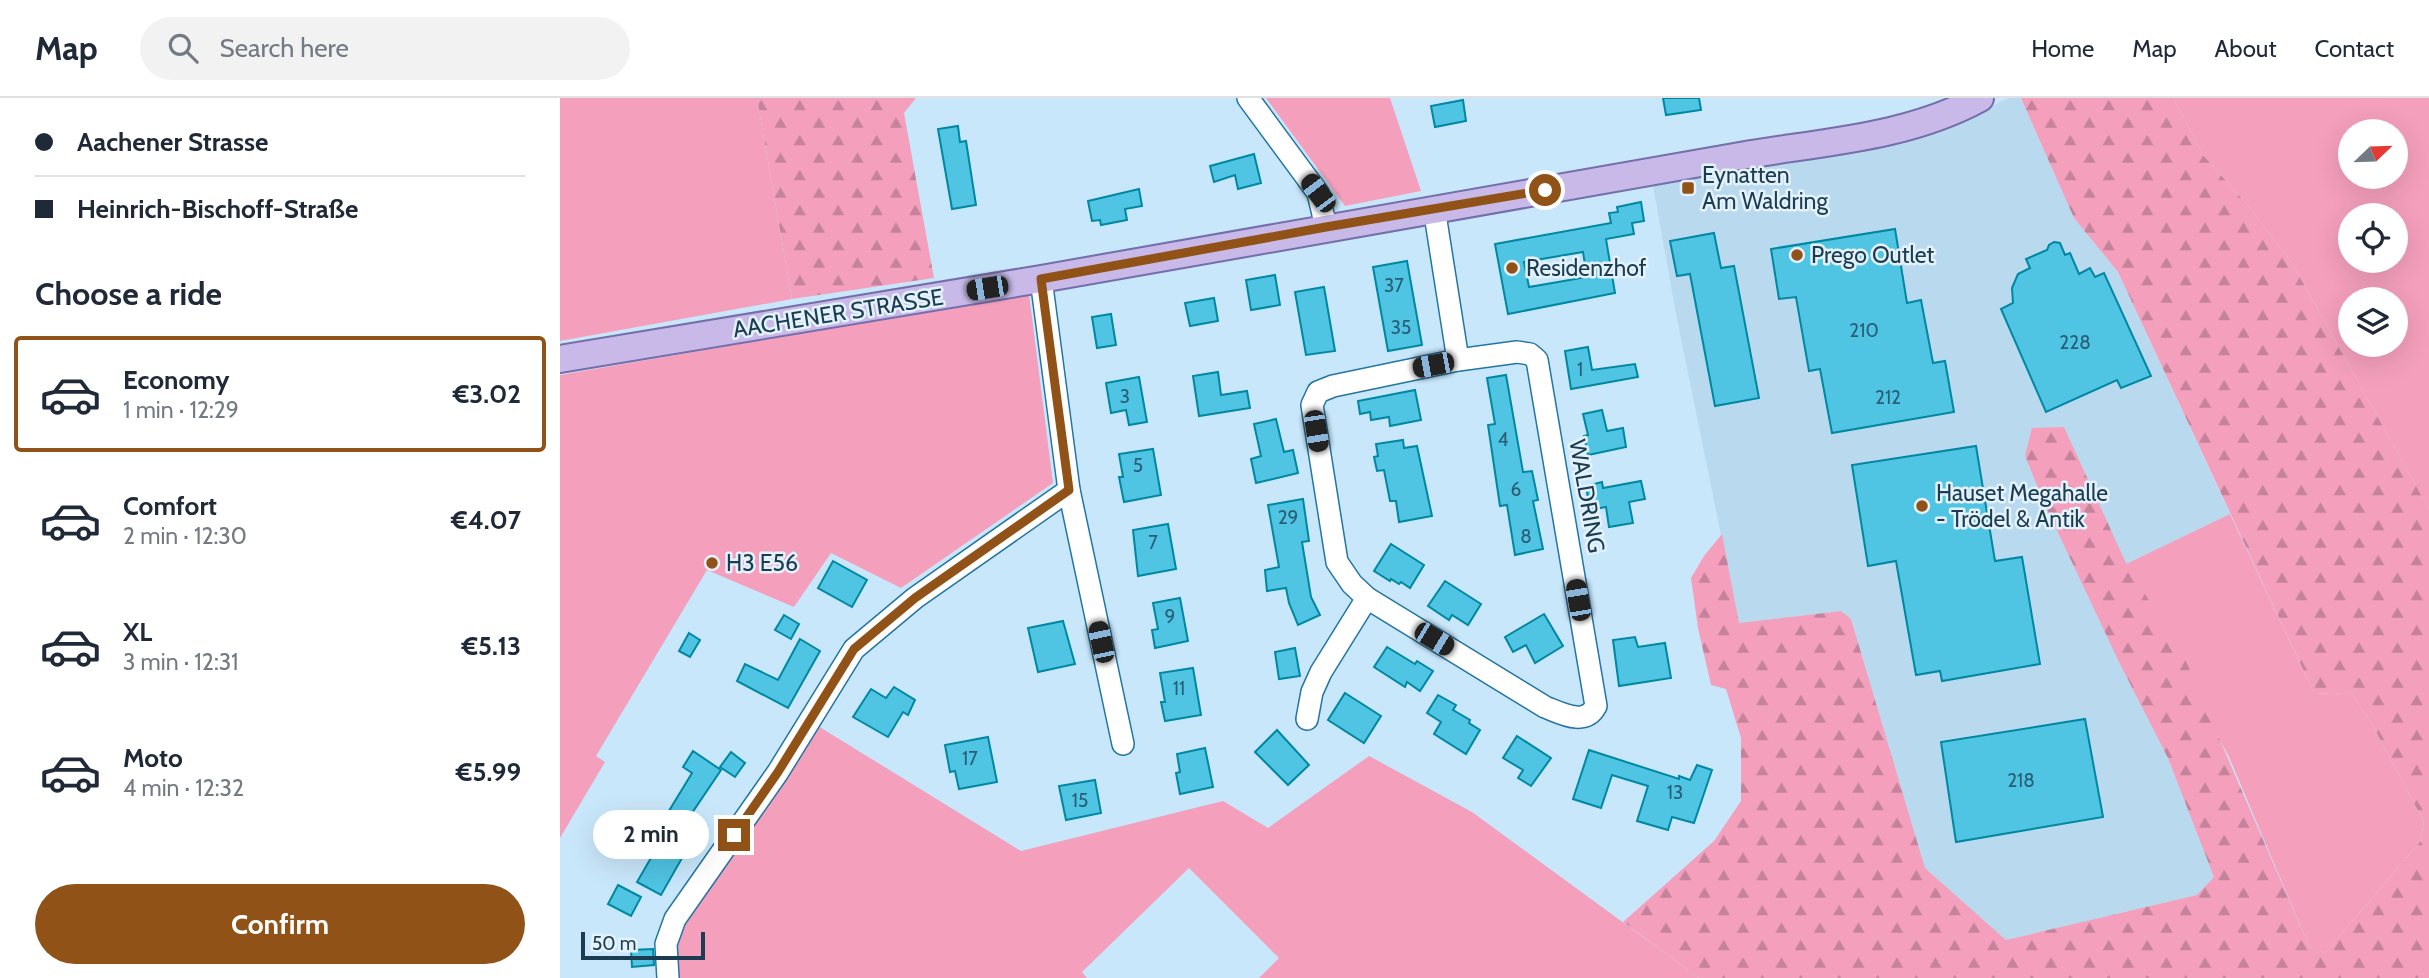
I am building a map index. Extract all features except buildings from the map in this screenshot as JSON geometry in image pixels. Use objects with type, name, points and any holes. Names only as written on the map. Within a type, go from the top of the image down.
[{"type":"main road","name":"AACHENER STRASSE","points":[[560,359],[1041,279],[1760,152],[1852,139],[1927,122],[1980,98]]},
{"type":"street","points":[[1248,98],[1318,193],[1326,227]]},
{"type":"street","points":[[1434,208],[1458,360]]},
{"type":"street","points":[[1041,279],[1069,490],[1123,744]]},
{"type":"street","name":"WALDRING","points":[[1517,352],[1530,354],[1537,360],[1596,706],[1592,714],[1571,717],[1545,707],[1367,598],[1352,584],[1337,562],[1312,405],[1318,392],[1333,386],[1458,360],[1517,352]]},
{"type":"street","points":[[668,978],[666,944],[675,919],[778,772],[854,649],[915,598],[1069,490]]},
{"type":"street","points":[[1307,719],[1312,692],[1321,671],[1367,598]]},
{"type":"shaded area","points":[[2008,98],[2021,98],[2074,218],[2118,272],[2230,514],[2126,564],[2064,427],[2025,456],[2045,505],[2168,758],[2215,876],[2197,895],[2006,940],[1925,868],[1851,619],[1841,611],[1739,623],[1677,319],[1653,186],[1904,138],[1979,113]]},
{"type":"green space","points":[[560,98],[757,98],[792,299],[560,341]]},
{"type":"green space","points":[[757,98],[916,98],[904,113],[934,278],[792,299]]},
{"type":"green space","points":[[1266,98],[1390,98],[1421,191],[1345,206]]},
{"type":"green space","points":[[2021,98],[2173,98],[2203,155],[2245,202],[2292,263],[2338,346],[2338,357],[2344,357],[2429,509],[2429,978],[1699,978],[1623,922],[1714,841],[1741,801],[1741,738],[1726,689],[1711,685],[1698,628],[1691,578],[1722,534],[1739,623],[1841,611],[1851,619],[1925,868],[2006,940],[2197,895],[2214,877],[2168,758],[2120,664],[2045,505],[2025,456],[2032,428],[2064,427],[2126,563],[2185,659],[2309,946],[2325,953],[2420,842],[2424,822],[2373,726],[2351,692],[2314,693],[2118,272],[2074,218]]},
{"type":"green space","points":[[2173,98],[2429,98],[2429,509],[2344,357],[2408,357],[2408,287],[2338,287],[2338,346],[2292,263],[2245,202],[2203,155]]},
{"type":"green space","points":[[1029,294],[1053,483],[901,588],[831,553],[794,607],[707,570],[596,756],[605,762],[560,838],[560,375]]},
{"type":"green space","points":[[2230,514],[2314,693],[2351,692],[2373,726],[2424,822],[2420,842],[2325,953],[2309,946],[2229,757],[2126,564]]},
{"type":"green space","points":[[818,726],[1021,851],[1223,801],[1268,828],[1369,756],[1472,812],[1699,978],[1259,978],[1279,958],[1189,868],[1082,972],[1087,978],[672,978],[672,941]]},
{"type":"place","name":"Eynatten Am Waldring","points":[[1688,188]]},
{"type":"place","name":"Prego Outlet","points":[[1797,255]]},
{"type":"place","name":"Residenzhof","points":[[1512,268]]},
{"type":"place","name":"Hauset Megahalle - Trödel & Antik","points":[[1922,506]]},
{"type":"place","name":"H3 E56","points":[[712,563]]},
{"type":"route","points":[[734,835],[778,772],[854,649],[915,598],[1069,490],[1041,279],[1545,190]]}]
